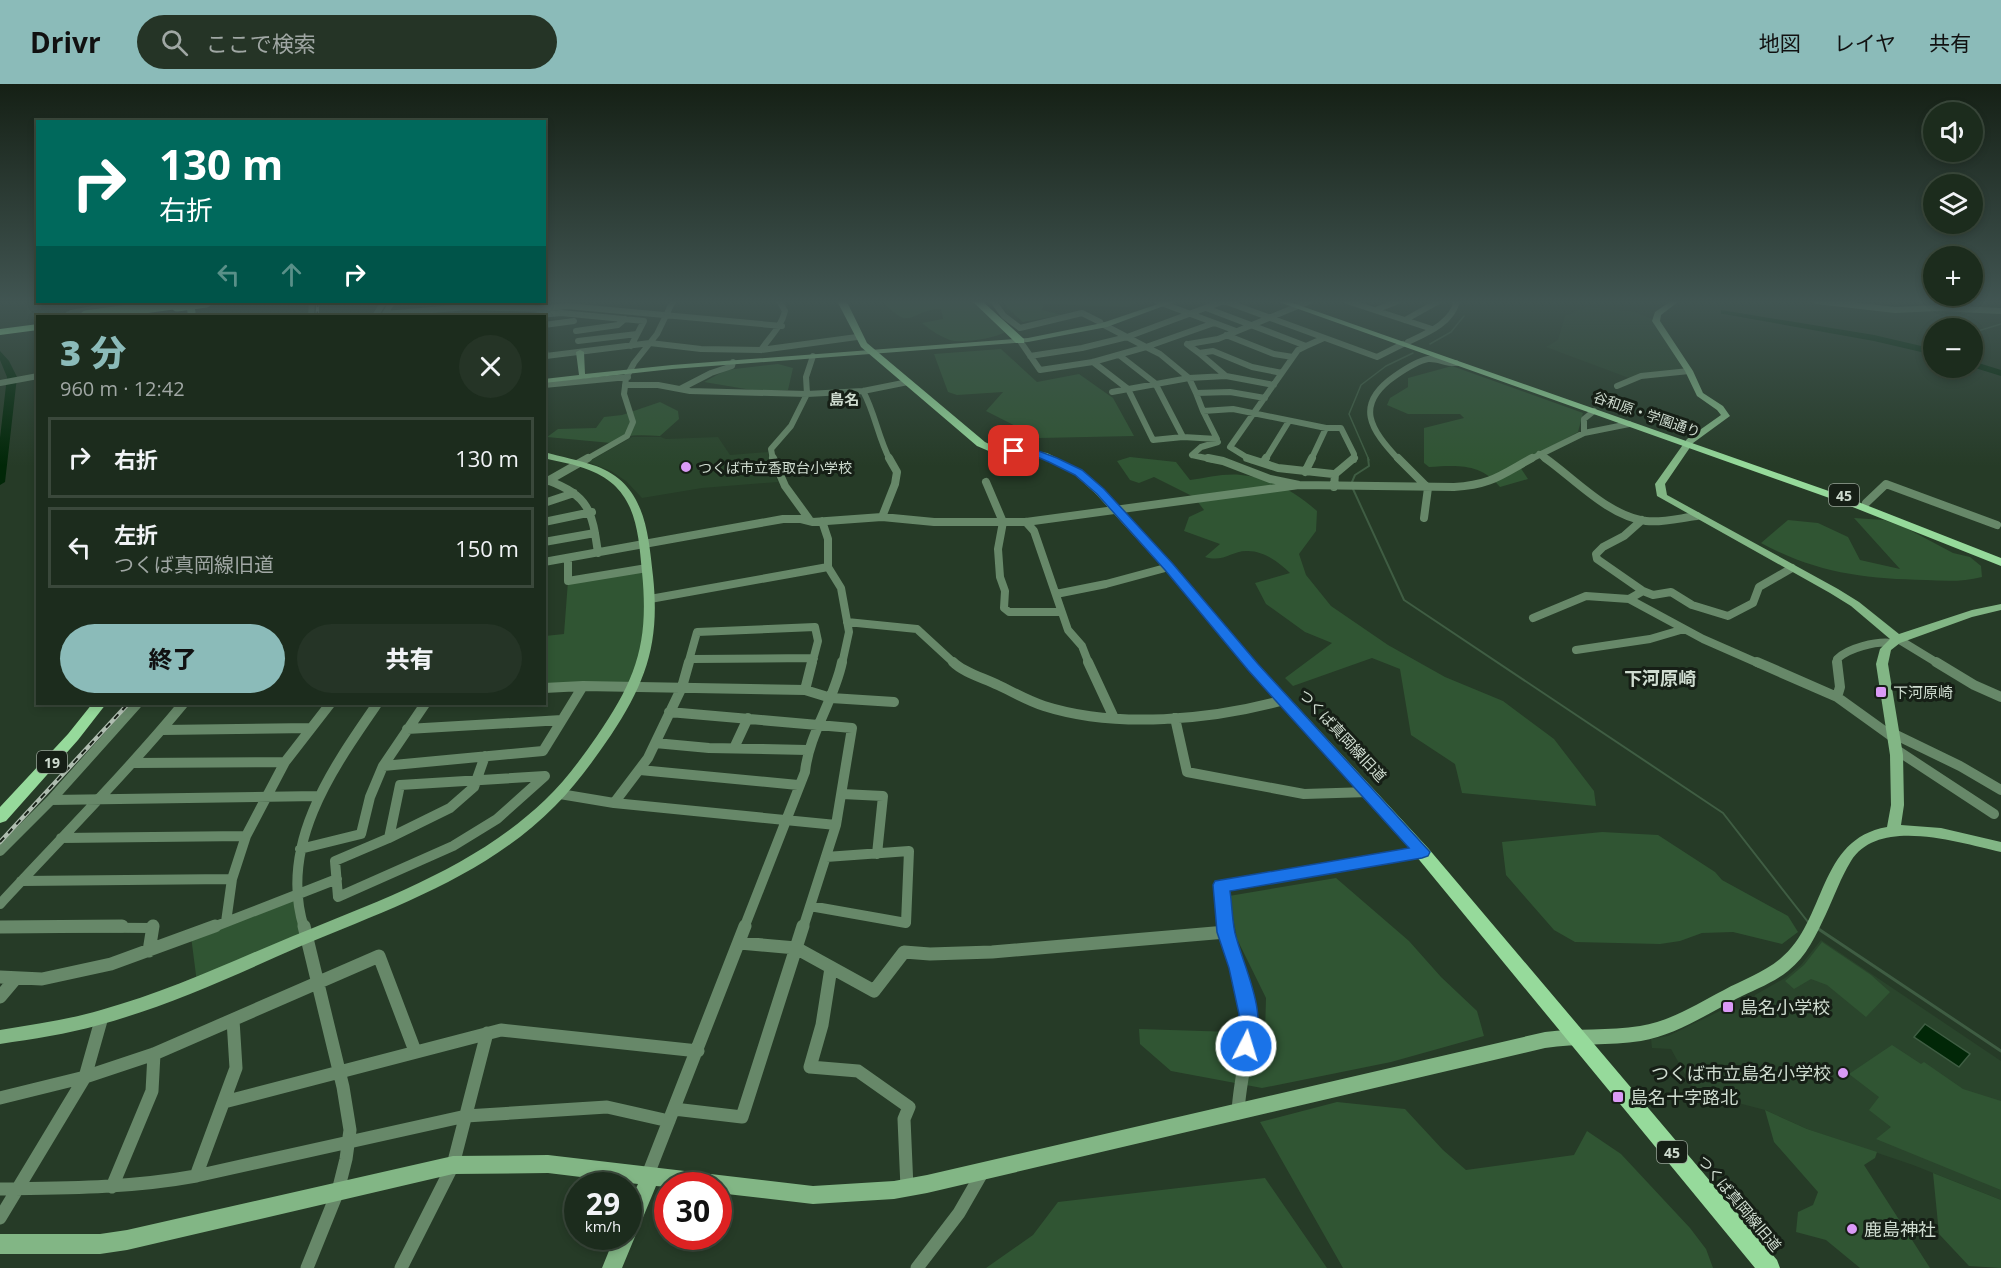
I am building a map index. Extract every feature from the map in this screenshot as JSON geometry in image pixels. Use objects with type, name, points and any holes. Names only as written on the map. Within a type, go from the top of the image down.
[{"type":"main road","name":"つくば真岡線旧道","points":[[877,356],[981,444],[991,449],[1036,453],[1087,478],[1422,852],[1769,1268]]},
{"type":"main road","name":"谷和原・学園通り","points":[[1439,356],[1629,424],[1866,503],[2001,557]]},
{"type":"main road","name":"谷和原・学園通り","points":[[1444,356],[1839,498],[2001,562]]},
{"type":"main road","name":"19","points":[[0,806],[62,738],[88,705]]},
{"type":"main road","name":"19","points":[[0,817],[66,746],[98,705]]},
{"type":"street","points":[[580,356],[582,373]]},
{"type":"street","points":[[546,481],[622,440],[632,430],[634,416],[625,386],[630,372],[641,356]]},
{"type":"street","points":[[546,385],[630,372],[810,356]]},
{"type":"street","points":[[546,379],[811,356]]},
{"type":"street","points":[[813,356],[806,377],[807,394],[790,426],[771,449],[775,468],[789,494],[813,522],[882,517],[934,522],[1026,522],[1299,485]]},
{"type":"street","points":[[1030,356],[1040,370],[1114,356]]},
{"type":"street","points":[[1121,356],[1155,383],[1183,437]]},
{"type":"street","points":[[1163,356],[1189,378],[1219,442],[1201,447],[1192,455],[1223,461],[1270,479],[1299,485],[1428,488],[1476,486],[1496,480],[1539,454],[1584,433],[1629,424]]},
{"type":"street","points":[[1203,356],[1226,376]]},
{"type":"street","points":[[1226,356],[1252,367],[1282,373]]},
{"type":"street","points":[[1203,411],[1233,409],[1255,413],[1289,421],[1326,428],[1341,428],[1354,454],[1354,460],[1333,474],[1280,469],[1237,453],[1230,447],[1255,413],[1293,357],[1288,356]]},
{"type":"street","points":[[1679,356],[1700,394],[1720,408],[1726,416],[1689,443],[1660,484],[1662,496],[1855,604],[1895,641],[1974,685],[2001,697]]},
{"type":"street","points":[[1424,518],[1428,488],[1388,449],[1370,416],[1369,407],[1378,390],[1400,372],[1429,359],[1449,364],[1456,363]]},
{"type":"street","points":[[680,389],[711,373],[732,366],[733,362]]},
{"type":"street","points":[[1093,362],[1128,389],[1153,440],[1183,437],[1217,439]]},
{"type":"street","points":[[1617,386],[1641,376],[1689,371]]},
{"type":"street","points":[[546,379],[582,373],[630,372]]},
{"type":"street","points":[[1,382],[36,376]]},
{"type":"street","points":[[1112,392],[1189,378],[1226,376],[1274,385]]},
{"type":"street","points":[[625,386],[658,385],[690,391],[807,394],[863,391],[908,382]]},
{"type":"street","points":[[863,391],[873,409],[876,428],[883,446],[897,472],[895,484],[882,517]]},
{"type":"street","points":[[1196,393],[1230,392],[1265,398]]},
{"type":"street","points":[[1584,433],[1584,419],[1594,411]]},
{"type":"street","points":[[1263,463],[1289,421]]},
{"type":"street","points":[[1305,472],[1326,428]]},
{"type":"street","points":[[1539,454],[1602,500],[1642,520],[1668,520],[1697,516]]},
{"type":"street","points":[[0,1037],[70,1025],[164,997],[464,869],[529,824],[561,794],[594,754],[633,687],[650,638],[650,598],[638,508],[628,491],[599,471],[546,456]]},
{"type":"street","points":[[1333,474],[1334,487]]},
{"type":"street","points":[[546,481],[574,493],[585,502],[592,512],[598,553]]},
{"type":"street","points":[[986,482],[1003,522],[998,549],[1000,577],[1005,591],[1004,608],[1008,612],[1061,612]]},
{"type":"street","points":[[1866,503],[1886,484],[2000,525]]},
{"type":"street","points":[[546,502],[574,493]]},
{"type":"street","points":[[546,522],[592,512]]},
{"type":"street","points":[[546,562],[644,545],[730,526],[809,519]]},
{"type":"street","points":[[1642,520],[1624,536],[1604,547],[1596,554],[1596,559],[1653,595],[1671,592],[1692,604],[1728,616],[1753,603],[1759,587],[1792,568]]},
{"type":"street","points":[[642,1192],[787,820],[805,771],[807,750],[831,698],[847,648],[849,632],[841,588],[828,567],[828,539],[822,521]]},
{"type":"street","points":[[1026,522],[1034,531],[1068,630],[1085,649],[1092,674],[1114,718]]},
{"type":"street","points":[[546,542],[595,533]]},
{"type":"street","points":[[568,558],[568,581],[647,568]]},
{"type":"street","points":[[650,598],[828,567]]},
{"type":"street","points":[[1056,594],[1106,584],[1169,567]]},
{"type":"street","points":[[1629,599],[1644,591]]},
{"type":"street","points":[[1533,618],[1586,596],[1629,599],[1684,628],[1837,697],[1894,740],[2001,790]]},
{"type":"street","points":[[1837,697],[1840,687],[1837,659],[1844,652],[1895,641],[1978,612],[2001,607]]},
{"type":"street","points":[[847,622],[917,629],[957,666],[1042,706],[1075,714],[1114,718],[1175,718],[1244,711],[1284,700]]},
{"type":"street","points":[[614,803],[640,770],[655,743],[682,687],[692,659],[697,632],[815,627],[818,641],[805,690]]},
{"type":"street","points":[[1576,651],[1650,639],[1684,628]]},
{"type":"street","points":[[1893,830],[1897,816],[1894,740],[1883,669],[1886,649],[1895,641]]},
{"type":"street","points":[[692,659],[814,658]]},
{"type":"street","points":[[383,766],[543,751],[583,686]]},
{"type":"street","points":[[546,688],[583,686],[805,690],[831,698],[894,702]]},
{"type":"street","points":[[0,851],[51,800],[136,705]]},
{"type":"street","points":[[0,904],[96,800],[134,763],[182,705]]},
{"type":"street","points":[[226,922],[232,879],[246,836],[285,762],[329,705]]},
{"type":"street","points":[[307,1268],[339,1191],[350,1142],[339,1072],[315,984],[296,895],[300,849],[318,796],[339,758],[375,705]]},
{"type":"street","points":[[300,849],[361,834],[370,797],[383,766],[424,705]]},
{"type":"street","points":[[0,1189],[151,1184],[466,1116],[607,1107],[672,1115],[742,1117],[836,825],[852,728],[669,712]]},
{"type":"street","points":[[734,748],[748,718]]},
{"type":"street","points":[[1175,718],[1187,772],[1304,794],[1369,792]]},
{"type":"street","points":[[407,729],[562,720]]},
{"type":"street","points":[[162,730],[311,728]]},
{"type":"street","points":[[1894,740],[1904,753],[1999,816]]},
{"type":"street","points":[[655,743],[807,750]]},
{"type":"street","points":[[388,838],[400,785],[477,779],[545,776],[497,819],[453,846],[339,897],[335,861],[388,838],[450,808],[474,787],[477,779],[485,756]]},
{"type":"street","points":[[134,763],[285,762]]},
{"type":"street","points":[[640,770],[798,785]]},
{"type":"street","points":[[561,794],[614,803],[836,825]]},
{"type":"street","points":[[842,794],[883,796],[877,854]]},
{"type":"street","points":[[51,800],[318,796]]},
{"type":"street","points":[[0,1244],[100,1244],[127,1240],[453,1165],[548,1164],[813,1196],[908,1188],[982,1173],[1545,1040],[1576,1036],[1621,1036],[1660,1028],[1698,1012],[1779,968],[1797,953],[1806,942],[1846,856],[1853,846],[1877,834],[1893,830],[1940,835],[2001,847]]},
{"type":"street","points":[[61,838],[246,836]]},
{"type":"street","points":[[810,906],[906,923],[909,851],[826,857]]},
{"type":"street","points":[[1238,1113],[1239,1090],[1249,1024],[1238,968],[1226,932],[1221,885],[1422,852]]},
{"type":"street","points":[[21,881],[232,879]]},
{"type":"street","points":[[0,977],[42,979],[111,964],[336,879]]},
{"type":"street","points":[[0,927],[153,926],[149,951]]},
{"type":"street","points":[[740,943],[796,948],[874,991],[904,952],[930,954],[992,952],[1226,932]]},
{"type":"street","points":[[0,1098],[85,1077],[154,1054],[379,956],[415,1051]]},
{"type":"street","points":[[831,968],[822,1025],[810,1067],[858,1071],[909,1107],[904,1119],[908,1188]]},
{"type":"street","points":[[0,997],[16,978]]},
{"type":"street","points":[[0,1218],[85,1077],[102,1017]]},
{"type":"street","points":[[196,1176],[236,1068],[233,1020]]},
{"type":"street","points":[[224,1102],[501,1029],[698,1051]]},
{"type":"street","points":[[400,1268],[453,1165],[487,1033]]},
{"type":"street","points":[[112,1187],[152,1091],[154,1054]]},
{"type":"street","points":[[916,1268],[959,1213],[982,1173]]},
{"type":"street","points":[[612,1268],[619,1250]]},
{"type":"shaded area","points":[[935,356],[1009,356],[1037,382],[1079,374],[1113,398],[1134,436],[1039,438],[986,411],[1003,392],[957,395],[948,392]]},
{"type":"shaded area","points":[[1571,356],[1675,356],[1684,370],[1629,378]]},
{"type":"shaded area","points":[[778,364],[793,368],[788,390],[758,391],[704,382],[726,370]]},
{"type":"shaded area","points":[[1452,366],[1583,413],[1578,432],[1518,464],[1528,479],[1500,487],[1485,473],[1468,467],[1429,467],[1424,463],[1424,428],[1464,418],[1460,414],[1408,414],[1387,405],[1390,398],[1408,387],[1408,378]]},
{"type":"shaded area","points":[[660,402],[678,411],[679,419],[660,436],[628,436],[611,443],[547,437],[558,429],[596,428],[604,417],[622,415]]},
{"type":"shaded area","name":"つくば市立香取台小学校","points":[[632,437],[666,439],[718,437],[730,455],[768,452],[778,482],[702,488],[642,498],[626,481],[611,471],[588,462]]},
{"type":"shaded area","points":[[1130,457],[1176,462],[1190,480],[1229,475],[1252,476],[1272,482],[1300,498],[1317,511],[1316,531],[1299,554],[1306,575],[1331,606],[1388,645],[1445,677],[1503,701],[1554,739],[1594,791],[1596,806],[1462,793],[1455,764],[1411,735],[1400,669],[1372,658],[1293,686],[1285,678],[1332,643],[1305,632],[1266,604],[1255,583],[1290,573],[1271,558],[1260,553],[1242,551],[1217,558],[1205,557],[1220,544],[1184,531],[1189,517],[1204,510],[1194,497],[1154,477],[1139,483],[1130,480],[1117,461]]},
{"type":"shaded area","points":[[1854,518],[1884,520],[1906,528],[1953,553],[1970,557],[1981,566],[1982,577],[1947,581],[1861,576],[1821,568],[1761,543],[1788,520],[1818,523],[1848,537],[1860,560],[1900,569]]},
{"type":"shaded area","points":[[647,568],[651,605],[633,687],[546,688],[546,636],[564,634],[568,581]]},
{"type":"shaded area","points":[[1602,832],[1658,835],[1715,872],[1722,880],[1788,916],[1798,932],[1782,944],[1733,932],[1702,933],[1680,941],[1660,944],[1575,942],[1554,930],[1506,875],[1502,842]]},
{"type":"shaded area","points":[[1336,878],[1409,941],[1441,977],[1477,1011],[1484,1036],[1391,1062],[1262,1088],[1171,1071],[1140,1044],[1139,1029],[1265,1033],[1266,998],[1237,939],[1229,896]]},
{"type":"shaded area","points":[[296,895],[307,937],[197,983],[191,936]]},
{"type":"shaded area","name":"つくば市立島名小学校","points":[[1821,940],[2001,1061],[2001,1200],[1913,1165],[1807,1129],[1765,1110],[1711,1096],[1691,1085],[1671,1049],[1652,1048],[1651,1039],[1668,1036],[1724,1009],[1746,1010],[1751,1007],[1755,995],[1785,978],[1801,965]]},
{"type":"shaded area","points":[[1822,942],[1871,975],[1890,992],[1866,1017],[1827,985],[1811,979],[1794,989],[1785,981],[1804,965]]},
{"type":"shaded area","points":[[1925,1024],[1970,1054],[1959,1067],[1914,1037]]},
{"type":"shaded area","points":[[1892,1045],[1921,1064],[1924,1062],[1963,1089],[2001,1101],[2001,1190],[1876,1139],[1891,1127],[1869,1110],[1879,1097],[1849,1074]]},
{"type":"shaded area","points":[[1337,1102],[1405,1109],[1443,1150],[1466,1170],[1574,1155],[1587,1131],[1621,1154],[1690,1228],[1706,1249],[1713,1268],[1343,1268],[1260,1122]]},
{"type":"shaded area","points":[[1765,1110],[1807,1129],[1877,1152],[1875,1158],[1864,1165],[1930,1268],[1860,1268],[1826,1240],[1796,1232],[1798,1212],[1813,1205],[1818,1192],[1774,1142]]},
{"type":"shaded area","points":[[1933,1173],[2001,1200],[2001,1268],[1969,1266],[1939,1234]]},
{"type":"shaded area","points":[[1265,1178],[1327,1268],[986,1268],[1033,1235],[1058,1202]]},
{"type":"waterway","points":[[0,482],[12,377],[2,356]]},
{"type":"waterway","points":[[1369,460],[1349,414],[1361,385],[1386,366],[1406,356]]},
{"type":"waterway","points":[[1983,367],[2001,373]]},
{"type":"waterway","points":[[1352,482],[1355,475],[1369,466],[1368,458]]},
{"type":"waterway","points":[[1353,489],[1404,600],[1723,813],[1808,922]]},
{"type":"waterway","points":[[1817,928],[2001,1051]]},
{"type":"railway","points":[[0,842],[127,705]]},
{"type":"place","name":"つくば市立香取台小学校","points":[[686,467]]},
{"type":"place","name":"下河原崎","points":[[1881,692]]},
{"type":"place","name":"島名小学校","points":[[1728,1007]]},
{"type":"place","name":"つくば市立島名小学校","points":[[1843,1073]]},
{"type":"place","name":"島名十字路北","points":[[1618,1097]]},
{"type":"place","name":"鹿島神社","points":[[1852,1229]]},
{"type":"district","name":"島名","points":[[844,399]]},
{"type":"district","name":"下河原崎","points":[[1660,678]]},
{"type":"route","points":[[1014,451],[1043,455],[1087,478],[1169,567],[1253,667],[1422,852],[1221,885],[1226,932],[1238,968],[1248,1014],[1246,1046]]}]
